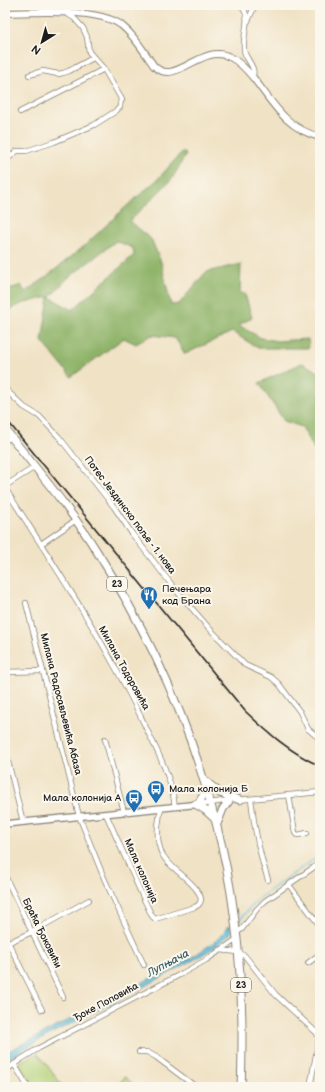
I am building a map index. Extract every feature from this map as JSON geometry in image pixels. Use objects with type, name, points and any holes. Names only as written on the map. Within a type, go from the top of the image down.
[{"type":"main road","points":[[5,13],[64,12],[102,17],[115,22],[134,38],[154,66],[161,72],[165,73],[172,72],[198,59],[218,54],[227,55],[234,59],[252,77],[282,114],[294,126],[307,134],[320,137]]},
{"type":"main road","name":"23","points":[[6,434],[35,467],[76,520],[99,555],[126,599],[155,655],[177,704],[205,784],[216,822],[237,936],[242,1010],[241,1087]]},
{"type":"main road","points":[[229,801],[216,822],[197,804],[202,797],[205,784],[220,793],[240,800]]},
{"type":"street","points":[[240,5],[246,13],[244,51],[254,71],[252,77]]},
{"type":"street","points":[[246,31],[255,5]]},
{"type":"street","points":[[5,161],[17,151],[26,151],[54,142],[94,124],[116,111],[123,101],[104,69],[88,52],[87,37],[83,28],[74,18],[64,12]]},
{"type":"street","points":[[29,75],[43,70],[58,74],[63,73],[93,58]]},
{"type":"street","points":[[20,112],[104,69]]},
{"type":"street","name":"Потес Јездинско поље - 1. нова","points":[[5,389],[24,407],[39,416],[59,437],[114,507],[175,589],[209,628],[245,665],[279,684],[300,712],[308,729],[320,739]]},
{"type":"street","points":[[5,487],[35,467]]},
{"type":"street","name":"Милана Тодоровића","points":[[5,487],[65,582],[131,698],[168,776],[176,807]]},
{"type":"street","points":[[41,544],[76,520]]},
{"type":"street","name":"Милана Радосављевића Абаза","points":[[26,603],[79,816],[112,897],[144,965]]},
{"type":"street","points":[[5,672],[42,671]]},
{"type":"street","points":[[106,739],[124,812]]},
{"type":"street","points":[[5,750],[23,822]]},
{"type":"street","points":[[5,824],[320,792]]},
{"type":"street","points":[[289,795],[294,832],[298,835],[307,833]]},
{"type":"street","points":[[251,799],[256,834],[268,880]]},
{"type":"street","name":"Мала колонија","points":[[106,814],[142,895],[152,916],[155,919],[196,907],[201,901],[201,897],[196,889],[169,863],[162,854],[157,832],[161,808]]},
{"type":"street","name":"Ђоке Поповића","points":[[5,1071],[48,1043],[206,960],[237,936],[257,909],[265,901],[320,863]]},
{"type":"street","name":"Браћа Ђоковићи","points":[[5,876],[63,997]]},
{"type":"street","points":[[289,885],[320,926]]},
{"type":"street","points":[[6,943],[32,932],[89,900]]},
{"type":"street","points":[[5,936],[6,943],[42,1010]]},
{"type":"street","points":[[220,950],[238,952],[247,958],[276,995],[317,1033],[319,1039],[310,1087]]},
{"type":"street","points":[[308,963],[320,954]]},
{"type":"street","points":[[139,1052],[147,1052],[196,1087]]},
{"type":"street","points":[[14,1064],[28,1087]]},
{"type":"green space","points":[[182,152],[186,154],[172,179],[130,221],[151,239],[161,262],[171,305],[179,304],[206,272],[241,264],[240,293],[245,294],[252,318],[238,325],[261,338],[277,341],[308,339],[309,348],[258,348],[232,332],[185,354],[175,338],[152,335],[136,344],[124,338],[71,377],[42,341],[49,297],[21,304],[5,313],[5,303],[7,301],[5,291],[21,285],[25,292],[41,281],[82,248],[157,180]],"holes":[[[116,241],[133,248],[134,255],[72,310],[50,297],[68,278]]]},
{"type":"green space","points":[[302,363],[320,373],[320,460],[302,427],[284,421],[259,383]]},
{"type":"green space","points":[[38,1053],[63,1087],[34,1087],[18,1063]]},
{"type":"green space","points":[[125,1077],[136,1087],[115,1087]]},
{"type":"water","points":[[230,925],[231,933],[213,948],[197,958],[134,992],[52,1033],[5,1060],[5,1053],[194,956],[217,940]]},
{"type":"waterway","name":"Лупњача","points":[[238,922],[262,896],[320,855]]},
{"type":"railway","points":[[5,418],[245,711],[280,742],[299,755],[320,766]]},
{"type":"place","name":"Печењара код Брана","points":[[149,610]]},
{"type":"place","name":"Мала колонија Б","points":[[156,804]]},
{"type":"place","name":"Мала колонија А","points":[[134,813]]}]
